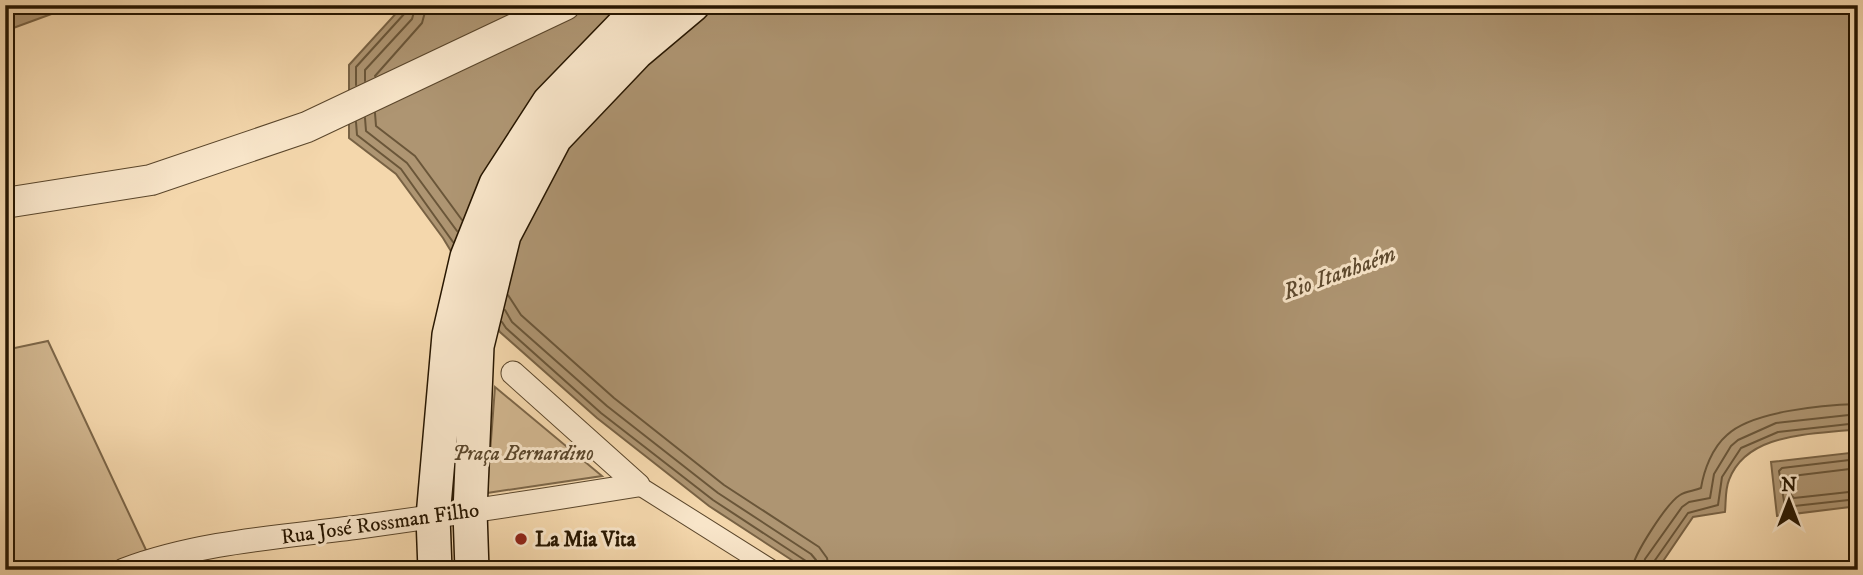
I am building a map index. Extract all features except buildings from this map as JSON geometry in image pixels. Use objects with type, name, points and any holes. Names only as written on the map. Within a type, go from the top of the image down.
[{"type":"main road","points":[[472,570],[463,340],[467,257],[496,184],[549,102],[643,5]]},
{"type":"main road","points":[[435,570],[433,517],[463,340],[504,235],[555,138],[636,53],[693,5]]},
{"type":"street","points":[[5,203],[151,180],[307,127],[565,5]]},
{"type":"street","points":[[513,373],[638,485],[773,570]]},
{"type":"street","name":"Rua José Rossman Filho","points":[[124,570],[153,559],[243,542],[470,512],[638,485]]},
{"type":"green space","points":[[48,341],[146,550],[134,570],[5,570],[5,350]]},
{"type":"green space","name":"Praça Bernardino","points":[[495,387],[602,476],[487,493]]},
{"type":"water","points":[[5,5],[76,5],[5,31]]},
{"type":"water","name":"Rio Itanhaém","points":[[399,5],[1858,5],[1858,429],[1784,438],[1751,452],[1738,464],[1729,480],[1725,512],[1693,517],[1657,570],[807,570],[709,506],[597,418],[500,332],[443,238],[396,174],[349,138],[349,65],[401,8]]},
{"type":"water","points":[[1858,452],[1858,506],[1777,516],[1771,462]]},
{"type":"place","name":"La Mia Vita","points":[[521,539]]}]
